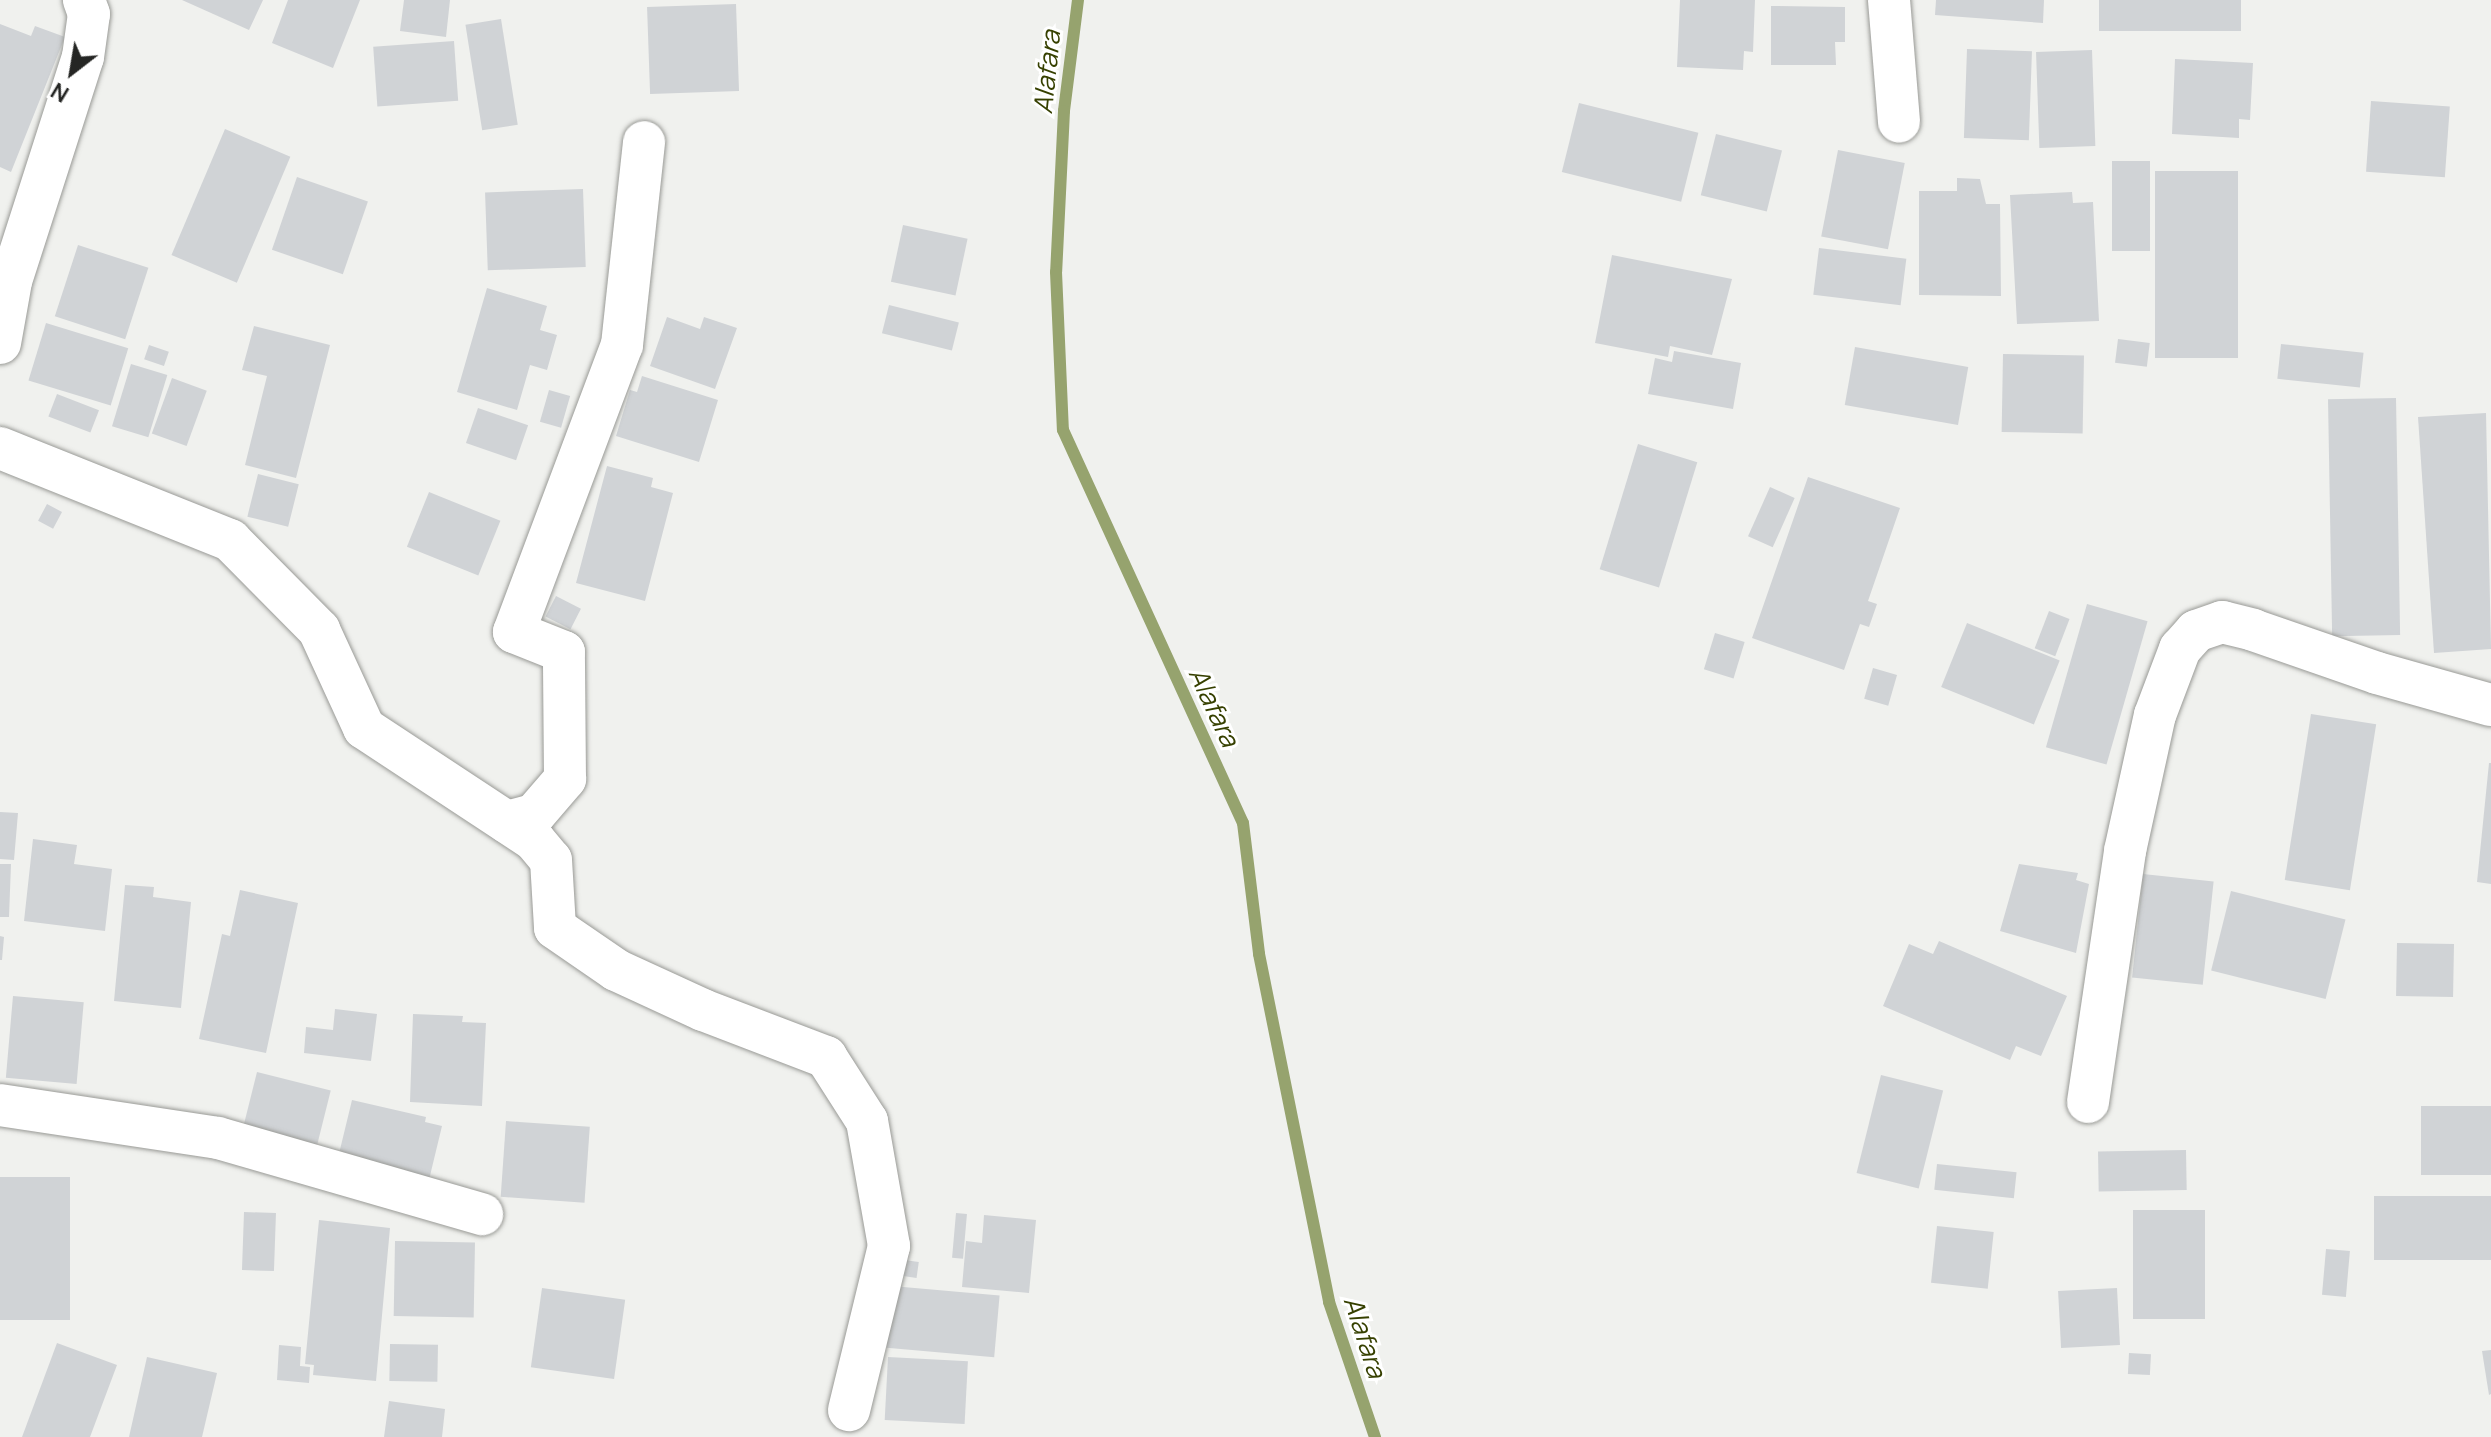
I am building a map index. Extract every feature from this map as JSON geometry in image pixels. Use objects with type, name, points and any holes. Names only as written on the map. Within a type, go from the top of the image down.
[{"type":"street","points":[[0,343],[19,253],[83,57],[88,35],[84,0]]},
{"type":"street","points":[[1889,0],[1899,122]]},
{"type":"street","points":[[507,822],[534,815],[565,779],[564,652],[514,632],[622,345],[644,142]]},
{"type":"street","points":[[1,452],[230,540],[319,630],[364,728],[507,822],[551,860],[555,928],[616,970],[703,1010],[826,1057],[867,1121],[889,1246],[849,1410]]},
{"type":"street","points":[[2088,1102],[2125,851],[2155,715],[2180,649],[2196,631],[2222,622],[2377,673],[2491,705]]},
{"type":"street","points":[[0,1105],[218,1138],[482,1214]]},
{"type":"building","points":[[182,0],[263,0],[249,30]]},
{"type":"building","points":[[288,0],[360,0],[333,68],[272,43]]},
{"type":"building","points":[[404,0],[450,0],[446,37],[400,31]]},
{"type":"building","points":[[1680,0],[1755,0],[1753,52],[1744,51],[1743,70],[1677,67]]},
{"type":"building","points":[[1936,0],[2044,0],[2043,23],[1935,15]]},
{"type":"building","points":[[2099,0],[2241,0],[2241,31],[2099,31]]},
{"type":"building","points":[[736,4],[739,91],[650,94],[647,7]]},
{"type":"building","points":[[1771,6],[1845,7],[1845,42],[1835,42],[1836,65],[1771,65]]},
{"type":"building","points":[[501,19],[518,125],[482,130],[465,25]]},
{"type":"building","points":[[0,24],[31,36],[35,26],[65,37],[11,172],[0,167]]},
{"type":"building","points":[[454,41],[458,101],[377,107],[373,47]]},
{"type":"building","points":[[1967,49],[2032,51],[2029,140],[1964,138]]},
{"type":"building","points":[[2092,50],[2095,146],[2039,148],[2036,52]]},
{"type":"building","points":[[2175,59],[2253,63],[2250,120],[2239,119],[2239,138],[2172,134]]},
{"type":"building","points":[[2371,101],[2450,107],[2445,177],[2366,172]]},
{"type":"building","points":[[1579,103],[1698,133],[1681,202],[1562,172]]},
{"type":"building","points":[[225,129],[290,157],[237,283],[171,255]]},
{"type":"building","points":[[1716,134],[1782,150],[1767,212],[1701,195]]},
{"type":"building","points":[[1838,150],[1905,163],[1888,249],[1821,236]]},
{"type":"building","points":[[2112,161],[2150,161],[2150,251],[2112,251]]},
{"type":"building","points":[[2155,171],[2238,171],[2238,358],[2155,358]]},
{"type":"building","points":[[297,177],[368,201],[343,274],[272,250]]},
{"type":"building","points":[[1957,178],[1980,179],[1986,204],[2000,204],[2001,296],[1919,295],[1919,191],[1957,191]]},
{"type":"building","points":[[583,189],[586,267],[488,270],[485,192]]},
{"type":"building","points":[[2072,192],[2073,203],[2093,202],[2099,321],[2017,324],[2010,195]]},
{"type":"building","points":[[903,225],[968,239],[955,295],[891,282]]},
{"type":"building","points":[[78,245],[148,268],[125,339],[55,316]]},
{"type":"building","points":[[1819,248],[1906,259],[1901,305],[1813,295]]},
{"type":"building","points":[[1612,255],[1732,279],[1712,355],[1670,346],[1668,357],[1595,343]]},
{"type":"building","points":[[487,288],[547,306],[540,330],[557,335],[547,370],[530,365],[517,410],[457,392]]},
{"type":"building","points":[[889,305],[959,322],[952,351],[882,333]]},
{"type":"building","points":[[667,317],[700,329],[704,317],[737,328],[715,389],[650,366]]},
{"type":"building","points":[[46,323],[128,348],[111,406],[28,380]]},
{"type":"building","points":[[254,326],[330,345],[296,478],[245,465],[267,376],[242,370]]},
{"type":"building","points":[[2118,339],[2150,343],[2147,367],[2115,363]]},
{"type":"building","points":[[2281,344],[2364,353],[2360,387],[2277,379]]},
{"type":"building","points":[[149,345],[169,352],[164,366],[144,359]]},
{"type":"building","points":[[1855,347],[1968,367],[1958,425],[1845,405]]},
{"type":"building","points":[[1674,351],[1741,363],[1733,409],[1648,394],[1655,358],[1672,362]]},
{"type":"building","points":[[2003,354],[2084,355],[2083,433],[2002,432]]},
{"type":"building","points":[[131,364],[167,375],[148,437],[112,426]]},
{"type":"building","points":[[642,376],[718,400],[699,462],[616,436],[630,390],[637,392]]},
{"type":"building","points":[[172,378],[207,391],[187,446],[152,433]]},
{"type":"building","points":[[549,390],[570,396],[561,428],[540,422]]},
{"type":"building","points":[[57,394],[99,410],[90,433],[48,416]]},
{"type":"building","points":[[2396,398],[2400,635],[2332,636],[2328,399]]},
{"type":"building","points":[[478,408],[528,425],[516,460],[466,443]]},
{"type":"building","points":[[2486,413],[2491,649],[2434,653],[2418,417]]},
{"type":"building","points":[[1638,444],[1697,462],[1659,587],[1600,569]]},
{"type":"building","points":[[607,466],[653,478],[651,487],[673,493],[645,601],[576,583]]},
{"type":"building","points":[[258,474],[299,484],[288,527],[247,517]]},
{"type":"building","points":[[1808,477],[1900,508],[1868,601],[1877,604],[1869,627],[1860,624],[1844,670],[1752,638]]},
{"type":"building","points":[[1770,487],[1795,498],[1773,547],[1748,536]]},
{"type":"building","points":[[429,492],[500,521],[478,576],[407,547]]},
{"type":"building","points":[[47,504],[62,512],[53,529],[38,521]]},
{"type":"building","points":[[556,596],[581,609],[571,629],[546,616]]},
{"type":"building","points":[[2087,604],[2148,621],[2106,765],[2046,747]]},
{"type":"building","points":[[2049,611],[2070,619],[2055,656],[2035,648]]},
{"type":"building","points":[[1967,623],[2060,660],[2034,724],[1941,687]]},
{"type":"building","points":[[1715,633],[1745,642],[1734,678],[1704,669]]},
{"type":"building","points":[[1873,668],[1897,675],[1888,706],[1864,699]]},
{"type":"building","points":[[2311,714],[2376,724],[2350,890],[2285,880]]},
{"type":"building","points":[[2491,763],[2491,884],[2477,882]]},
{"type":"building","points":[[0,812],[18,813],[14,860],[0,859]]},
{"type":"building","points":[[33,839],[77,845],[74,864],[112,869],[105,931],[24,921]]},
{"type":"building","points":[[0,864],[11,864],[9,917],[0,917]]},
{"type":"building","points":[[2019,864],[2078,873],[2076,880],[2089,884],[2076,953],[2000,931]]},
{"type":"building","points":[[2143,874],[2214,881],[2203,985],[2132,977]]},
{"type":"building","points":[[125,885],[154,887],[153,897],[191,902],[181,1008],[114,1001]]},
{"type":"building","points":[[240,890],[298,903],[266,1053],[199,1039],[222,934],[230,936]]},
{"type":"building","points":[[2231,891],[2345,920],[2326,999],[2211,971]]},
{"type":"building","points":[[0,936],[4,937],[2,960],[0,960]]},
{"type":"building","points":[[1939,941],[2067,996],[2041,1056],[2016,1046],[2010,1060],[1883,1006],[1909,944],[1933,954]]},
{"type":"building","points":[[2397,943],[2454,944],[2453,997],[2396,996]]},
{"type":"building","points":[[13,996],[84,1002],[77,1084],[6,1078]]},
{"type":"building","points":[[335,1009],[377,1014],[371,1061],[304,1053],[306,1027],[333,1030]]},
{"type":"building","points":[[413,1014],[463,1016],[462,1022],[486,1023],[482,1106],[410,1102]]},
{"type":"building","points":[[257,1072],[331,1090],[317,1145],[243,1126]]},
{"type":"building","points":[[1881,1075],[1943,1090],[1919,1188],[1857,1173]]},
{"type":"building","points":[[352,1100],[426,1117],[425,1122],[442,1126],[428,1184],[337,1162]]},
{"type":"building","points":[[2421,1106],[2491,1106],[2491,1175],[2421,1175]]},
{"type":"building","points":[[506,1121],[590,1127],[584,1203],[501,1197]]},
{"type":"building","points":[[2186,1150],[2187,1190],[2099,1192],[2098,1152]]},
{"type":"building","points":[[1937,1164],[2017,1172],[2014,1198],[1934,1190]]},
{"type":"building","points":[[0,1177],[70,1177],[70,1320],[0,1320]]},
{"type":"building","points":[[2374,1196],[2491,1196],[2491,1260],[2374,1260]]},
{"type":"building","points":[[2133,1210],[2205,1210],[2205,1319],[2133,1319]]},
{"type":"building","points":[[244,1212],[276,1213],[274,1271],[242,1270]]},
{"type":"building","points":[[956,1213],[967,1214],[963,1259],[952,1258]]},
{"type":"building","points":[[984,1215],[1036,1220],[1029,1293],[962,1287],[966,1241],[982,1243]]},
{"type":"building","points":[[319,1220],[390,1228],[376,1381],[313,1375],[314,1365],[305,1364]]},
{"type":"building","points":[[1937,1226],[1994,1232],[1988,1289],[1931,1283]]},
{"type":"building","points":[[395,1241],[475,1242],[474,1317],[394,1316]]},
{"type":"building","points":[[2326,1249],[2350,1251],[2346,1297],[2322,1295]]},
{"type":"building","points":[[897,1259],[919,1262],[917,1278],[895,1275]]},
{"type":"building","points":[[892,1286],[1000,1295],[994,1357],[887,1348]]},
{"type":"building","points":[[542,1288],[625,1300],[614,1379],[531,1367]]},
{"type":"building","points":[[2117,1288],[2120,1345],[2061,1348],[2058,1291]]},
{"type":"building","points":[[57,1343],[117,1365],[90,1437],[22,1437]]},
{"type":"building","points":[[390,1344],[438,1345],[437,1382],[389,1381]]},
{"type":"building","points":[[279,1345],[301,1347],[300,1366],[310,1367],[309,1383],[277,1380]]},
{"type":"building","points":[[2491,1350],[2491,1394],[2489,1395],[2482,1351]]},
{"type":"building","points":[[2129,1353],[2151,1354],[2150,1375],[2128,1374]]},
{"type":"building","points":[[147,1357],[217,1373],[202,1437],[129,1437]]},
{"type":"building","points":[[888,1357],[968,1361],[965,1424],[885,1420]]},
{"type":"building","points":[[389,1401],[445,1409],[442,1437],[384,1437]]},
{"type":"waterway","name":"Alafara","points":[[1078,0],[1064,111],[1056,272],[1063,430],[1243,823],[1259,954],[1329,1302],[1375,1437]]}]
